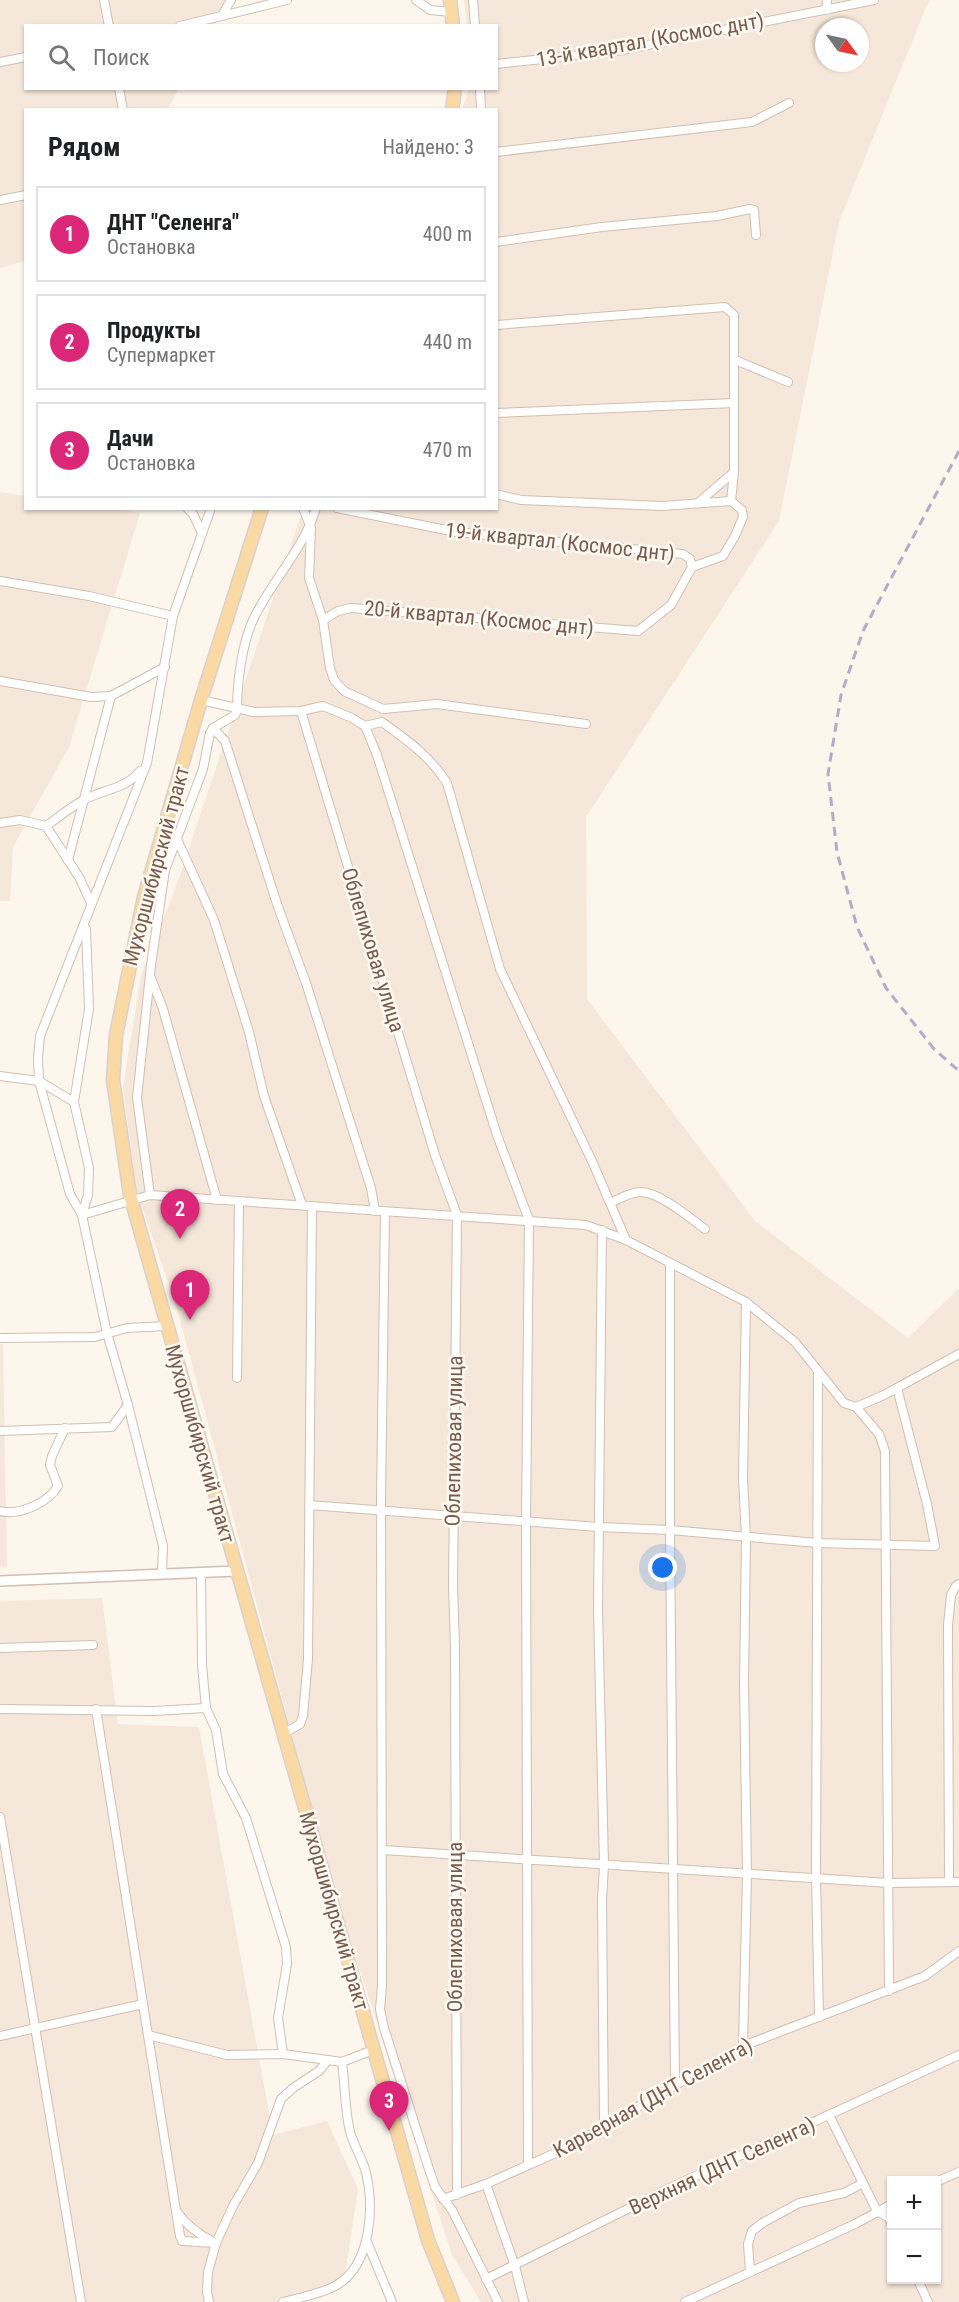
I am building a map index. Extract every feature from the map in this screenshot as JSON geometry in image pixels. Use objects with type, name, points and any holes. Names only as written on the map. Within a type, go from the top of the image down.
[{"type":"main road","points":[[451,6],[453,24]]},
{"type":"main road","points":[[452,108],[455,90]]},
{"type":"main road","name":"Мухоршибирский тракт","points":[[261,510],[201,700],[144,897],[116,1035],[113,1080],[131,1201],[428,2240],[453,2302]]},
{"type":"street","points":[[104,0],[109,24]]},
{"type":"street","points":[[222,15],[231,0]]},
{"type":"street","points":[[188,24],[287,0]]},
{"type":"street","points":[[416,0],[430,10],[451,6]]},
{"type":"street","points":[[473,0],[475,24]]},
{"type":"street","points":[[826,10],[827,0]]},
{"type":"street","name":"13-й квартал (Космос днт)","points":[[498,64],[617,51],[874,0]]},
{"type":"street","points":[[0,62],[24,57]]},
{"type":"street","points":[[119,90],[123,108]]},
{"type":"street","points":[[480,90],[481,108]]},
{"type":"street","points":[[498,152],[752,122],[789,103]]},
{"type":"street","points":[[0,200],[24,195]]},
{"type":"street","points":[[498,242],[602,227],[717,216],[750,209],[756,214],[756,235]]},
{"type":"street","points":[[498,326],[725,307],[731,310],[734,315],[735,360],[734,472],[731,501]]},
{"type":"street","points":[[735,360],[788,382]]},
{"type":"street","points":[[498,413],[734,403]]},
{"type":"street","points":[[699,502],[734,472]]},
{"type":"street","points":[[498,494],[521,500],[662,506],[731,501],[742,510],[743,517],[735,537],[723,556],[693,567]]},
{"type":"street","points":[[189,510],[202,533]]},
{"type":"street","points":[[162,1573],[163,1546],[128,1405],[107,1333],[82,1215],[70,1194],[39,1081],[38,1058],[40,1036],[86,924],[91,903],[147,763],[173,616],[210,510]]},
{"type":"street","points":[[304,510],[311,528]]},
{"type":"street","points":[[316,510],[311,528],[309,578],[323,620],[334,680],[344,691],[383,710],[437,704],[586,724]]},
{"type":"street","name":"19-й квартал (Космос днт)","points":[[347,510],[456,532],[683,554],[690,559],[693,567],[671,605],[638,631]]},
{"type":"street","points":[[150,1195],[137,1098],[152,956],[165,870],[203,769],[208,739],[213,728],[235,715],[237,710],[237,689],[241,666],[253,619],[311,528]]},
{"type":"street","points":[[0,581],[88,596],[173,616]]},
{"type":"street","name":"20-й квартал (Космос днт)","points":[[323,620],[338,611],[351,608],[638,631]]},
{"type":"street","points":[[0,681],[91,697],[111,696],[165,667]]},
{"type":"street","points":[[68,860],[111,696]]},
{"type":"street","points":[[201,700],[237,710],[254,712],[301,711],[324,706],[365,726],[377,755],[497,1135],[529,1220],[526,1522],[528,2164]]},
{"type":"street","points":[[381,722],[383,710]]},
{"type":"street","name":"Облепиховая улица","points":[[301,711],[432,1144],[457,1215],[454,1516],[456,2195]]},
{"type":"street","points":[[365,726],[381,722]]},
{"type":"street","points":[[381,722],[423,753],[436,766],[447,783],[500,969],[592,1161],[626,1240]]},
{"type":"street","points":[[213,728],[225,741],[247,803],[277,903],[306,983],[371,1188],[375,1211]]},
{"type":"street","points":[[46,826],[82,800],[122,786],[135,778],[147,763]]},
{"type":"street","points":[[0,823],[20,820],[46,826],[68,860],[91,903]]},
{"type":"street","points":[[164,830],[176,837],[213,920],[249,1032],[264,1096],[302,1205]]},
{"type":"street","points":[[82,1215],[88,1195],[89,1168],[74,1102],[88,1009],[86,924]]},
{"type":"street","points":[[151,977],[163,1009],[217,1200]]},
{"type":"street","points":[[0,1076],[39,1081],[74,1102]]},
{"type":"street","points":[[610,1203],[631,1194],[642,1192],[653,1195],[705,1229]]},
{"type":"street","points":[[82,1215],[150,1195],[586,1225],[626,1240],[746,1302],[795,1342],[844,1403],[856,1407],[879,1434],[885,1451],[889,1991]]},
{"type":"street","points":[[237,1378],[239,1202]]},
{"type":"street","points":[[283,1734],[300,1724],[303,1716],[308,1659],[312,1206]]},
{"type":"street","points":[[385,1212],[382,1510],[383,1850],[380,2009],[435,2187],[452,2210],[498,2302]]},
{"type":"street","points":[[602,1230],[598,1610],[604,1865],[602,1900],[604,2127]]},
{"type":"street","points":[[670,1264],[675,2086]]},
{"type":"street","points":[[743,2046],[747,1875],[744,1682],[746,1302]]},
{"type":"street","points":[[0,1338],[95,1337],[127,1328],[167,1326]]},
{"type":"street","points":[[856,1407],[897,1388],[959,1354]]},
{"type":"street","points":[[818,1371],[816,1877],[819,2017]]},
{"type":"street","points":[[309,1505],[526,1522],[670,1530],[817,1543],[935,1546],[929,1513],[897,1388]]},
{"type":"street","points":[[0,1431],[112,1427],[128,1405]]},
{"type":"street","points":[[0,1510],[8,1513],[28,1507],[54,1493],[58,1486],[50,1466],[52,1456],[65,1428]]},
{"type":"street","points":[[0,1581],[236,1571]]},
{"type":"street","points":[[201,1573],[202,1665],[206,1708],[216,1730],[223,1774],[246,1818],[286,1947],[287,1964],[278,2018],[283,2054]]},
{"type":"street","points":[[949,1882],[948,1625],[951,1595],[959,1584]]},
{"type":"street","points":[[0,1648],[93,1645]]},
{"type":"street","points":[[0,1709],[154,1711],[206,1708]]},
{"type":"street","points":[[96,1709],[182,2241],[216,2243]]},
{"type":"street","points":[[0,1817],[81,2302]]},
{"type":"street","points":[[383,1850],[889,1883],[959,1882]]},
{"type":"street","name":"Карьерная (ДНТ Селенга)","points":[[443,2199],[486,2184],[568,2147],[743,2046],[925,1976],[959,1951]]},
{"type":"street","points":[[0,2036],[143,2004]]},
{"type":"street","points":[[148,2036],[227,2055],[283,2054],[342,2062],[374,2053],[395,2061]]},
{"type":"street","name":"Верхняя (ДНТ Селенга)","points":[[486,2279],[675,2186],[959,2055]]},
{"type":"street","points":[[209,2302],[208,2272],[216,2243],[233,2206],[258,2163],[282,2099],[293,2088],[319,2071],[328,2060]]},
{"type":"street","points":[[283,2302],[334,2286],[347,2277],[358,2262],[367,2242],[369,2203],[365,2170],[350,2133],[342,2062]]},
{"type":"street","points":[[829,2115],[878,2211],[887,2217]]},
{"type":"street","points":[[941,2180],[959,2172]]},
{"type":"street","points":[[750,2272],[748,2244],[752,2231],[799,2203],[844,2193],[863,2183]]},
{"type":"street","points":[[486,2184],[524,2302]]},
{"type":"street","points":[[685,2302],[855,2224],[887,2206]]},
{"type":"street","points":[[176,2209],[185,2223],[216,2243]]},
{"type":"street","points":[[367,2242],[392,2302]]},
{"type":"street","points":[[920,2284],[928,2302]]},
{"type":"shaded area","points":[[0,0],[226,0],[215,24],[24,24],[24,90],[178,90],[168,108],[24,108],[24,261],[0,268]]},
{"type":"shaded area","points":[[464,0],[929,0],[839,222],[779,521],[586,817],[587,999],[755,1221],[908,1338],[959,1288],[959,2302],[481,2302],[452,2255],[333,1887],[176,1305],[137,1193],[123,1088],[141,975],[177,884],[303,510],[498,510],[498,108],[462,108],[469,90],[498,90],[498,24],[467,24]]},
{"type":"shaded area","points":[[0,492],[24,496],[24,510],[123,510],[140,513],[69,747],[13,847],[10,901],[0,901]]},
{"type":"shaded area","points":[[0,1344],[3,1344],[7,1567],[0,1567]]},
{"type":"shaded area","points":[[102,1598],[118,1724],[199,1727],[273,2135],[327,2121],[358,2189],[343,2288],[290,2302],[0,2302],[0,1601]]},
{"type":"railway","points":[[959,451],[863,631],[841,695],[828,774],[837,852],[857,927],[886,988],[934,1049],[959,1071]]},
{"type":"place","name":"Продукты","points":[[180,1239]]},
{"type":"place","name":"ДНТ \"Селенга\"","points":[[190,1320]]},
{"type":"place","name":"Дачи","points":[[389,2131]]}]
